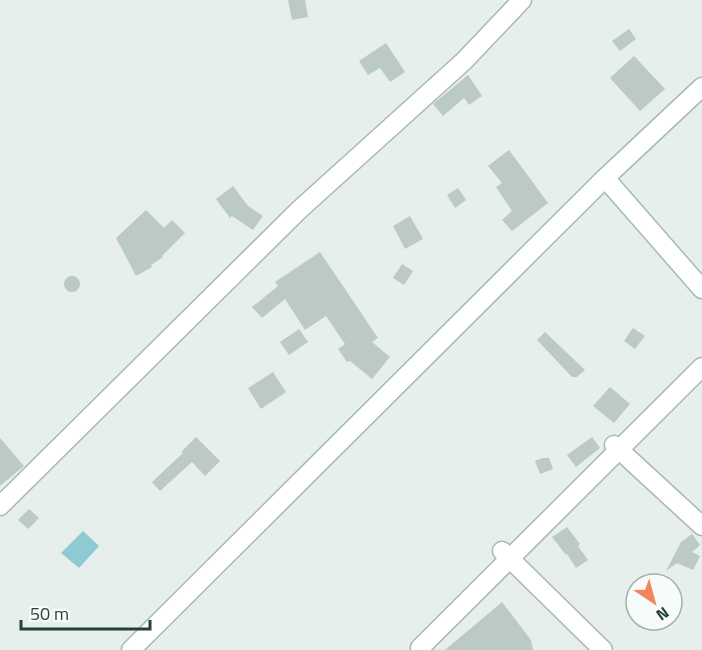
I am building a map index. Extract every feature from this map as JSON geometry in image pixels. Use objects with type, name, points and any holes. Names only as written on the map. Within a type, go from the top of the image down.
[{"type":"street","points":[[0,506],[299,210],[464,61],[522,0]]},
{"type":"street","points":[[131,650],[605,178],[702,87]]},
{"type":"street","points":[[605,178],[702,289]]},
{"type":"street","points":[[420,648],[702,368]]},
{"type":"street","points":[[614,445],[702,526]]},
{"type":"street","points":[[502,551],[603,650]]},
{"type":"water","points":[[83,531],[99,546],[79,568],[61,553]]},
{"type":"building","points":[[288,0],[305,0],[308,17],[292,20]]},
{"type":"building","points":[[629,29],[636,39],[620,51],[612,41]]},
{"type":"building","points":[[386,43],[405,72],[390,82],[380,68],[368,75],[359,61]]},
{"type":"building","points":[[634,56],[665,89],[640,111],[610,78]]},
{"type":"building","points":[[468,75],[482,96],[469,105],[464,98],[443,116],[433,104]]},
{"type":"building","points":[[509,150],[548,203],[512,231],[502,220],[512,211],[496,187],[502,183],[488,166]]},
{"type":"building","points":[[233,186],[248,206],[263,216],[253,230],[232,216],[230,218],[216,199]]},
{"type":"building","points":[[458,188],[466,200],[455,208],[447,195]]},
{"type":"building","points":[[146,210],[164,228],[172,220],[185,233],[163,257],[151,265],[152,267],[136,276],[116,238]]},
{"type":"building","points":[[410,216],[423,239],[405,249],[393,226]]},
{"type":"building","points":[[320,252],[378,338],[372,342],[390,357],[372,379],[350,361],[347,362],[338,349],[345,344],[326,316],[305,330],[285,299],[262,318],[252,307],[278,286],[275,282]]},
{"type":"building","points":[[402,264],[413,271],[404,285],[393,278]]},
{"type":"building","points":[[72,276],[80,284],[72,292],[64,284]]},
{"type":"building","points":[[633,328],[645,336],[635,349],[624,341]]},
{"type":"building","points":[[299,329],[308,342],[289,355],[280,342]]},
{"type":"building","points":[[545,332],[585,370],[577,377],[572,377],[537,340]]},
{"type":"building","points":[[273,372],[286,392],[261,409],[248,388]]},
{"type":"building","points":[[610,387],[630,404],[614,423],[593,406]]},
{"type":"building","points":[[196,437],[220,461],[205,476],[192,462],[160,491],[152,482],[183,453],[181,452]]},
{"type":"building","points":[[592,437],[600,448],[576,467],[567,455]]},
{"type":"building","points":[[0,438],[24,466],[0,486]]},
{"type":"building","points":[[549,458],[553,469],[540,474],[535,461]]},
{"type":"building","points":[[29,509],[39,518],[28,529],[18,520]]},
{"type":"building","points":[[567,527],[580,544],[578,546],[588,560],[576,568],[552,537]]},
{"type":"building","points":[[692,534],[700,545],[692,552],[700,556],[693,570],[677,563],[666,571],[681,542]]},
{"type":"building","points":[[502,602],[531,640],[533,650],[445,650]]}]
